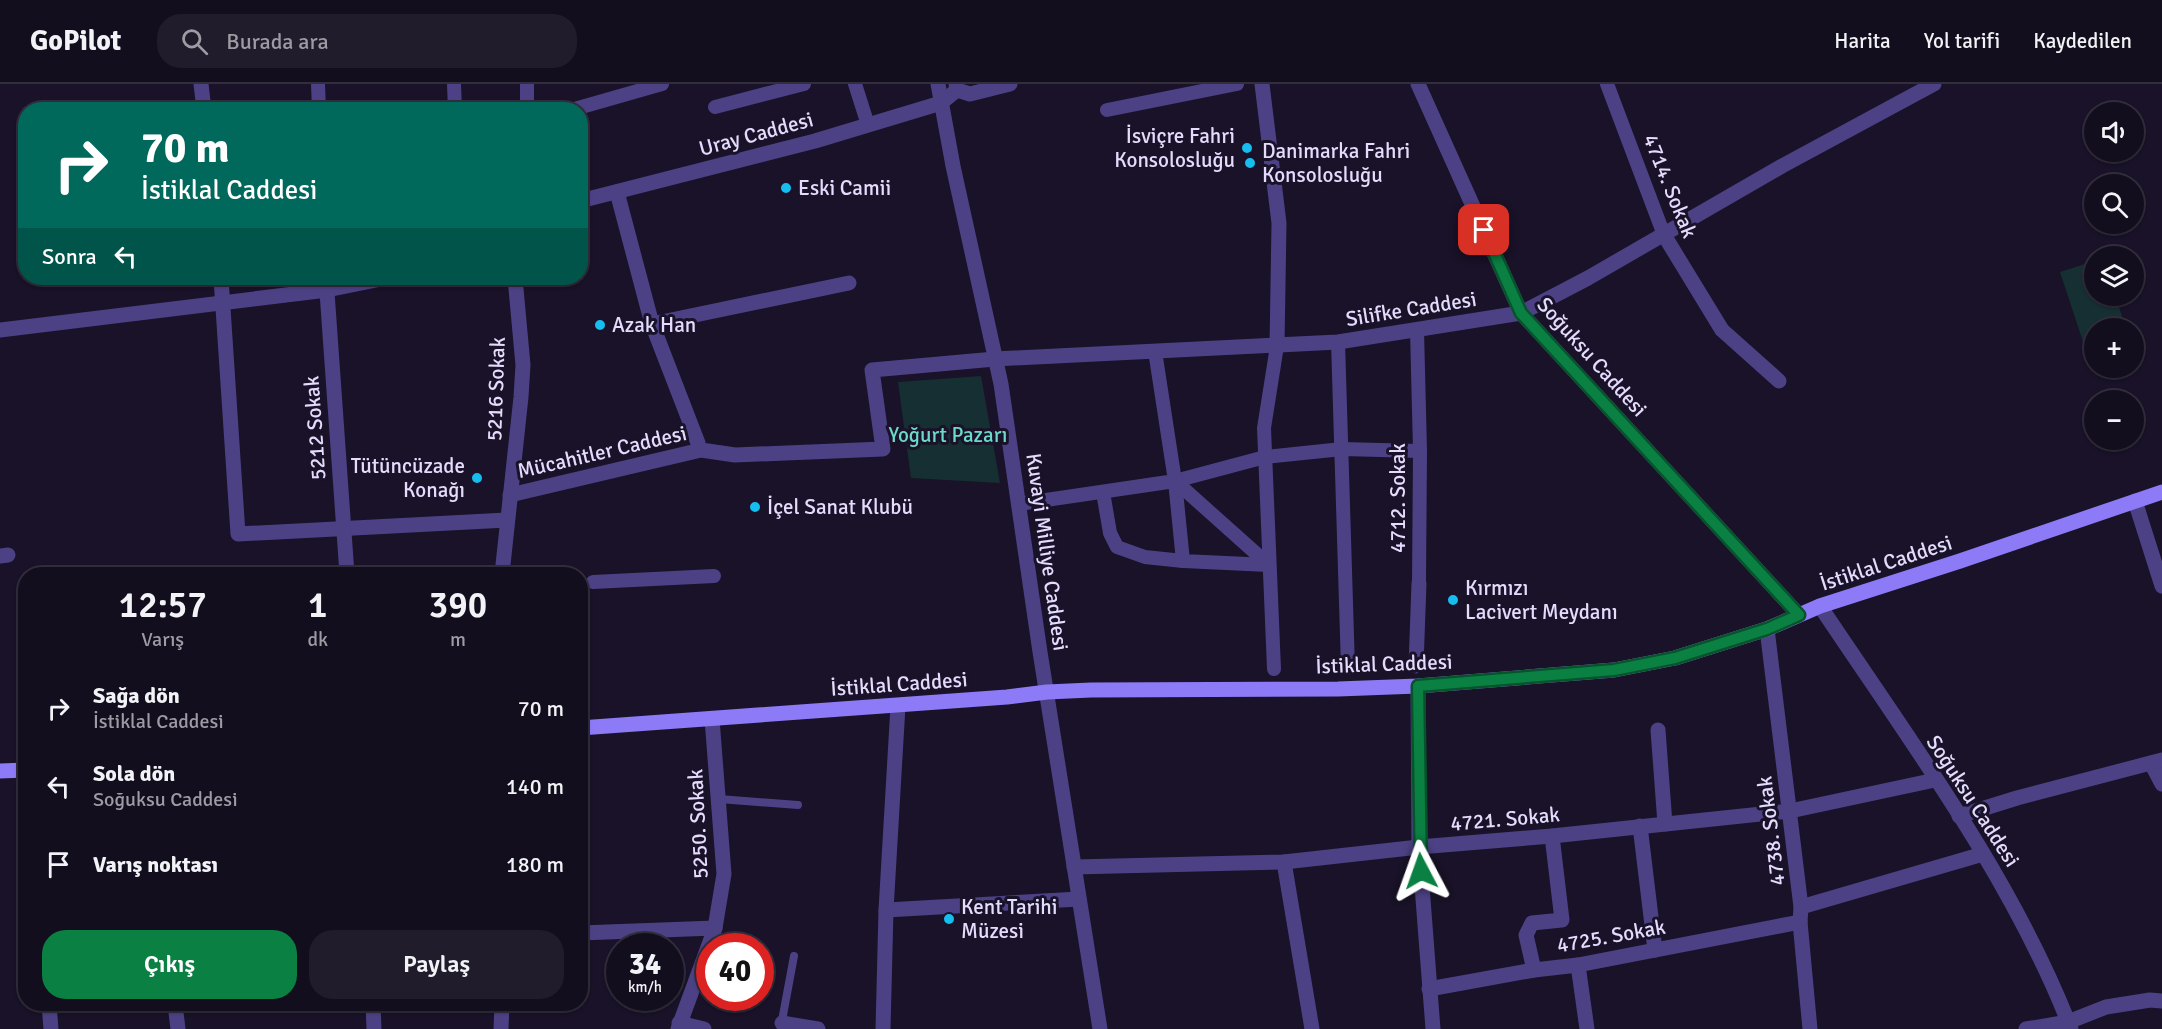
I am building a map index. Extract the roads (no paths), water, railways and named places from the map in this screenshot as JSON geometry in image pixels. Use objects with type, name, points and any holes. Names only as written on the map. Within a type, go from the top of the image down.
[{"type":"main road","name":"İstiklal Caddesi","points":[[588,727],[1007,698],[1047,692],[1418,686],[1614,670],[1675,658],[1767,629],[1820,606],[2162,492]]},
{"type":"main road","points":[[0,771],[18,770]]},
{"type":"street","points":[[201,84],[203,102]]},
{"type":"street","points":[[318,84],[319,102]]},
{"type":"street","points":[[454,84],[455,102]]},
{"type":"street","points":[[527,84],[527,102]]},
{"type":"street","points":[[588,105],[662,84]]},
{"type":"street","points":[[715,107],[804,84]]},
{"type":"street","points":[[855,84],[868,125]]},
{"type":"street","name":"Kuvayi Milliye Caddesi","points":[[938,84],[953,166],[1001,384],[1100,1029]]},
{"type":"street","points":[[941,103],[956,87],[970,94],[1010,84]]},
{"type":"street","points":[[1107,110],[1237,84]]},
{"type":"street","points":[[1262,84],[1279,223],[1277,346],[1264,428],[1274,669]]},
{"type":"street","name":"Soğuksu Caddesi","points":[[1418,84],[1521,313],[1799,615]]},
{"type":"street","name":"4714. Sokak","points":[[1607,84],[1664,235],[1722,330],[1779,381]]},
{"type":"street","name":"Silifke Caddesi","points":[[883,449],[873,370],[995,359],[1338,342],[1521,313],[1664,235],[1782,166],[1934,84]]},
{"type":"street","name":"Uray Caddesi","points":[[588,199],[815,141],[941,103]]},
{"type":"street","points":[[617,192],[652,324],[699,450]]},
{"type":"street","points":[[652,324],[849,284]]},
{"type":"street","points":[[222,285],[238,534],[507,520]]},
{"type":"street","points":[[0,330],[224,302],[320,285]]},
{"type":"street","name":"5212 Sokak","points":[[326,285],[347,567]]},
{"type":"street","name":"5216 Sokak","points":[[503,567],[523,365],[516,285]]},
{"type":"street","name":"4712. Sokak","points":[[1416,666],[1420,451],[1417,330]]},
{"type":"street","points":[[1338,342],[1348,668]]},
{"type":"street","points":[[1155,351],[1183,561]]},
{"type":"street","name":"Mücahitler Caddesi","points":[[510,495],[699,450],[735,455],[883,449]]},
{"type":"street","points":[[1019,504],[1174,481],[1265,457],[1342,449],[1420,451]]},
{"type":"street","points":[[1174,481],[1269,565]]},
{"type":"street","points":[[1103,492],[1110,532],[1117,547],[1145,557],[1269,565]]},
{"type":"street","points":[[2135,501],[2162,586]]},
{"type":"street","points":[[593,582],[714,576]]},
{"type":"street","name":"Soğuksu Caddesi","points":[[1820,606],[1995,873],[2050,979],[2069,1026]]},
{"type":"street","name":"4738. Sokak","points":[[1767,629],[1790,811],[1810,1029]]},
{"type":"street","points":[[1418,686],[1419,847],[1433,1029]]},
{"type":"street","points":[[883,1029],[886,910],[898,706]]},
{"type":"street","name":"5250. Sokak","points":[[678,1026],[715,928],[724,874],[712,718]]},
{"type":"street","points":[[1658,730],[1665,824]]},
{"type":"street","points":[[1959,816],[2156,761],[2162,784]]},
{"type":"street","name":"4721. Sokak","points":[[1074,867],[1284,862],[1419,847],[1552,836],[1790,811],[1935,780]]},
{"type":"street","points":[[1640,826],[1655,950]]},
{"type":"street","points":[[1534,970],[1526,935],[1532,923],[1562,920],[1552,836]]},
{"type":"street","name":"4725. Sokak","points":[[1429,989],[1655,950],[1801,915],[1983,854]]},
{"type":"street","points":[[1284,862],[1312,1029]]},
{"type":"street","points":[[886,910],[1079,899]]},
{"type":"street","points":[[588,933],[715,928]]},
{"type":"street","points":[[1578,965],[1587,1029]]},
{"type":"street","points":[[2026,1029],[2069,1026],[2106,1007],[2150,1000],[2162,1001]]},
{"type":"street","points":[[50,1011],[51,1029]]},
{"type":"street","points":[[176,1011],[178,1029]]},
{"type":"street","points":[[373,1011],[374,1029]]},
{"type":"street","points":[[501,1029],[502,1011]]},
{"type":"street","points":[[678,1026],[704,1029]]},
{"type":"street","points":[[781,1026],[818,1029]]},
{"type":"lane","points":[[719,799],[798,805]]},
{"type":"lane","points":[[781,1026],[794,956]]},
{"type":"place","name":"İsviçre Fahri Konsolosluğu","points":[[1247,148]]},
{"type":"place","name":"Danimarka Fahri Konsolosluğu","points":[[1250,163]]},
{"type":"place","name":"Eski Camii","points":[[786,188]]},
{"type":"place","name":"Azak Han","points":[[600,325]]},
{"type":"place","name":"Tütüncüzade Konağı","points":[[477,478]]},
{"type":"place","name":"İçel Sanat Klubü","points":[[755,507]]},
{"type":"place","name":"Kırmızı Lacivert Meydanı","points":[[1453,600]]},
{"type":"place","name":"Kent Tarihi Müzesi","points":[[949,919]]},
{"type":"park label","name":"Yoğurt Pazarı","points":[[948,435]]}]
